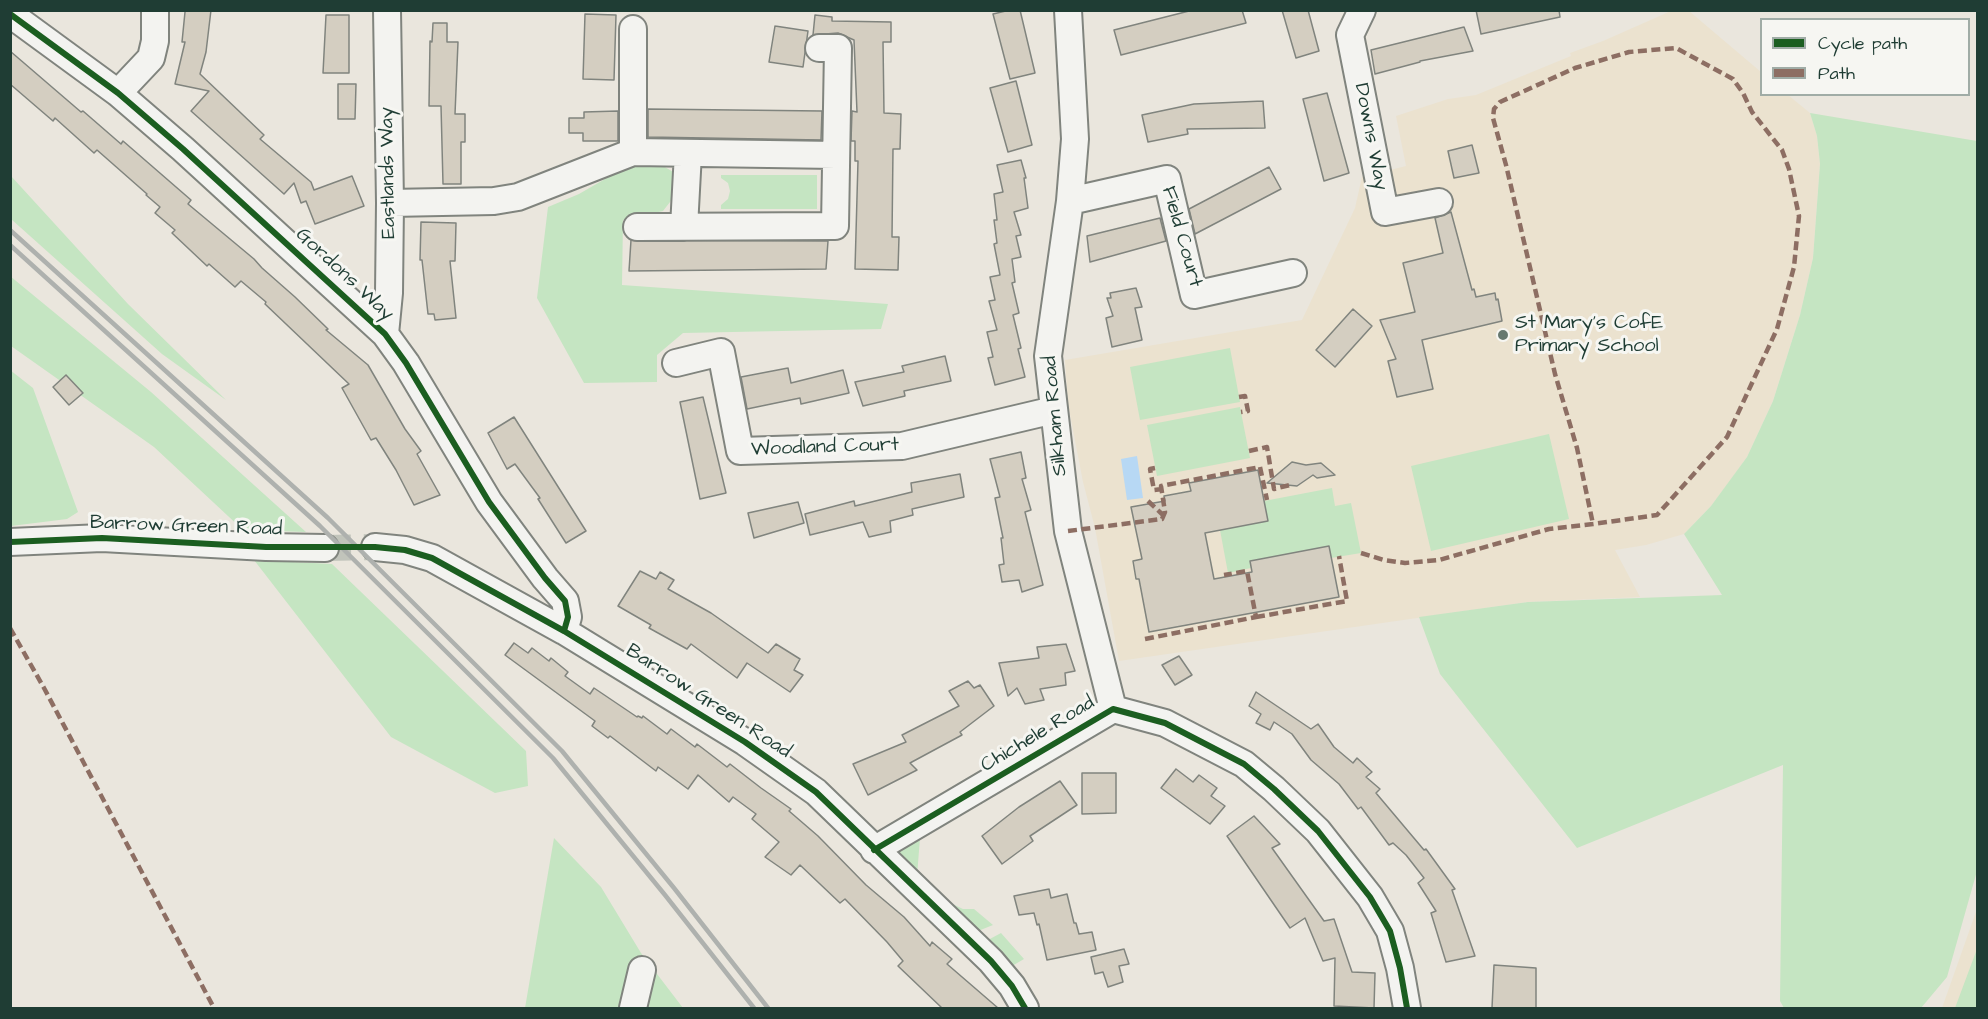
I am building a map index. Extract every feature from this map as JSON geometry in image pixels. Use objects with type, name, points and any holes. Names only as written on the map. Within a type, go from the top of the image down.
[{"type":"street","points":[[118,93],[151,58],[155,41],[155,10]]},
{"type":"street","name":"Eastlands Way","points":[[385,334],[389,293],[390,203],[387,10]]},
{"type":"street","name":"Silkham Road","points":[[1068,10],[1075,139],[1070,201],[1048,356],[1068,531],[1113,709]]},
{"type":"street","name":"Downs Way","points":[[1362,10],[1350,35],[1385,212],[1439,202]]},
{"type":"street","name":"Gordons Way","points":[[10,14],[118,93],[192,157],[385,334],[406,363],[489,502],[545,578],[565,601],[568,617],[564,631]]},
{"type":"street","points":[[633,29],[633,152]]},
{"type":"street","points":[[637,227],[835,226],[838,48],[819,48]]},
{"type":"street","points":[[390,203],[494,201],[518,198],[633,152],[836,155]]},
{"type":"street","points":[[684,227],[688,153]]},
{"type":"street","name":"Field Court","points":[[1070,201],[1167,179],[1194,295],[1293,273]]},
{"type":"street","name":"Woodland Court","points":[[676,363],[721,352],[740,451],[902,446],[1054,410]]},
{"type":"street","name":"Barrow Green Road","points":[[10,542],[102,538],[325,548]]},
{"type":"street","name":"Barrow Green Road","points":[[375,547],[405,550],[432,558],[564,631],[746,742],[816,792],[991,961],[1012,986],[1025,1008]]},
{"type":"street","name":"Chichele Road","points":[[874,850],[1113,709],[1165,723],[1244,764],[1318,831],[1370,897],[1390,931],[1407,1008]]},
{"type":"street","points":[[633,1008],[642,970]]},
{"type":"shaded area","name":"St Mary's CofE Primary School","points":[[1671,11],[1689,11],[1760,71],[1760,96],[1789,96],[1810,113],[1817,136],[1820,164],[1813,258],[1800,315],[1773,401],[1747,457],[1711,506],[1684,534],[1646,545],[1615,550],[1640,597],[1528,602],[1119,661],[1095,528],[1083,482],[1068,404],[1065,360],[1302,320],[1355,208],[1362,177],[1406,166],[1396,116],[1448,99],[1476,95],[1571,56],[1570,53]]},
{"type":"shaded area","points":[[1977,909],[1977,1008],[1942,1008]]},
{"type":"green space","points":[[1810,113],[1977,141],[1977,871],[1947,977],[1921,1008],[1784,1008],[1780,1001],[1783,765],[1577,848],[1440,674],[1419,617],[1528,602],[1722,595],[1684,534],[1711,506],[1747,457],[1773,401],[1800,315],[1813,258],[1820,164],[1817,136]]},
{"type":"green space","points":[[658,163],[675,173],[677,193],[663,211],[623,220],[622,285],[888,304],[881,329],[683,333],[657,355],[657,382],[584,383],[537,298],[548,207],[579,194],[631,164]]},
{"type":"green space","points":[[721,175],[817,175],[817,209],[721,209],[730,191],[728,183],[721,178]]},
{"type":"green space","points":[[11,176],[128,304],[226,400],[162,354],[11,219]]},
{"type":"green space","points":[[10,276],[151,392],[306,532],[243,530],[154,447],[11,346]]},
{"type":"green space","points":[[1230,348],[1240,402],[1140,420],[1130,367]]},
{"type":"green space","points":[[10,370],[33,388],[78,512],[67,519],[11,526]]},
{"type":"green space","points":[[1240,407],[1250,458],[1157,476],[1147,425]]},
{"type":"green space","points":[[1549,434],[1569,519],[1431,551],[1411,466]]},
{"type":"green space","points":[[1332,488],[1335,506],[1351,503],[1361,553],[1331,558],[1329,546],[1250,561],[1251,568],[1228,573],[1220,530],[1268,521],[1264,501]]},
{"type":"green space","points":[[254,560],[332,564],[526,751],[528,786],[495,793],[391,737]]},
{"type":"green space","points":[[554,838],[601,887],[641,953],[683,1008],[525,1008]]},
{"type":"green space","points":[[920,838],[917,876],[900,857],[900,848]]},
{"type":"green space","points":[[948,902],[963,909],[974,909],[993,925],[978,931]]},
{"type":"green space","points":[[1001,933],[1024,959],[1012,966],[988,940]]},
{"type":"green space","points":[[1977,949],[1977,1008],[1955,1008]]},
{"type":"water","points":[[1137,456],[1143,498],[1127,500],[1121,459]]},
{"type":"building","points":[[211,10],[206,52],[200,74],[264,135],[260,139],[311,182],[314,190],[352,176],[364,206],[315,224],[306,201],[301,203],[294,183],[284,194],[191,111],[209,91],[175,84],[185,42],[182,42],[185,12]]},
{"type":"building","points":[[1020,10],[1035,73],[1010,79],[993,14]]},
{"type":"building","points":[[1193,10],[1242,10],[1246,23],[1121,55],[1114,30]]},
{"type":"building","points":[[1282,10],[1308,10],[1319,51],[1296,58]]},
{"type":"building","points":[[1476,10],[1559,10],[1560,17],[1481,34]]},
{"type":"building","points":[[585,14],[616,15],[614,80],[583,79]]},
{"type":"building","points":[[326,15],[349,15],[349,73],[323,73]]},
{"type":"building","points":[[815,15],[832,17],[832,21],[891,22],[891,42],[883,42],[884,113],[901,114],[900,149],[893,149],[892,237],[899,237],[898,270],[855,269],[858,161],[855,161],[855,141],[851,141],[852,111],[857,112],[854,40],[838,33],[813,35]]},
{"type":"building","points":[[433,23],[447,23],[447,42],[458,42],[455,114],[465,114],[465,142],[461,142],[461,184],[443,184],[441,106],[429,106],[430,41],[432,42]]},
{"type":"building","points":[[775,26],[808,31],[803,67],[769,62]]},
{"type":"building","points":[[1464,27],[1473,51],[1420,61],[1375,74],[1371,50]]},
{"type":"building","points":[[10,51],[121,144],[123,141],[191,200],[188,204],[254,259],[328,329],[326,330],[368,365],[405,429],[421,451],[417,454],[440,495],[414,505],[396,470],[376,438],[371,440],[342,388],[349,384],[265,304],[266,302],[241,281],[235,287],[209,264],[207,266],[172,233],[175,230],[155,213],[160,207],[147,194],[97,150],[94,153],[55,118],[53,121],[10,84]]},
{"type":"building","points":[[1016,81],[1032,145],[1008,152],[990,88]]},
{"type":"building","points":[[338,84],[356,84],[355,119],[338,119]]},
{"type":"building","points":[[1327,93],[1349,173],[1324,181],[1303,99]]},
{"type":"building","points":[[1263,101],[1265,128],[1187,129],[1188,134],[1148,142],[1142,115],[1194,104]]},
{"type":"building","points":[[648,109],[822,111],[821,140],[648,137]]},
{"type":"building","points":[[618,111],[618,141],[583,141],[583,133],[569,133],[569,118],[584,118],[584,112]]},
{"type":"building","points":[[1472,145],[1479,173],[1454,178],[1448,151]]},
{"type":"building","points":[[1021,160],[1026,178],[1024,178],[1028,208],[1014,212],[1021,235],[1016,236],[1021,257],[1012,259],[1015,282],[1012,283],[1019,313],[1013,315],[1025,377],[995,385],[988,358],[993,357],[987,332],[997,330],[989,301],[995,300],[990,277],[1000,275],[994,244],[997,243],[994,220],[997,220],[994,194],[1003,192],[997,165]]},
{"type":"building","points":[[1269,167],[1281,189],[1195,234],[1189,209]]},
{"type":"building","points":[[1451,212],[1472,290],[1474,289],[1476,297],[1495,293],[1502,321],[1422,340],[1433,389],[1397,397],[1388,361],[1396,359],[1380,320],[1415,312],[1403,263],[1443,253],[1435,218]]},
{"type":"building","points":[[1160,218],[1166,241],[1090,262],[1087,236]]},
{"type":"building","points":[[421,222],[456,223],[455,261],[450,261],[456,318],[435,320],[434,314],[428,314],[422,260],[420,260]]},
{"type":"building","points":[[631,240],[828,241],[826,269],[629,271]]},
{"type":"building","points":[[1136,288],[1142,307],[1135,308],[1142,340],[1112,347],[1106,318],[1113,316],[1107,298],[1111,298],[1110,293]]},
{"type":"building","points":[[1353,309],[1372,326],[1335,367],[1316,350]]},
{"type":"building","points":[[945,356],[951,381],[904,391],[905,396],[863,406],[855,382],[904,372],[902,366]]},
{"type":"building","points":[[788,368],[791,383],[843,370],[849,393],[801,404],[800,398],[747,409],[741,377]]},
{"type":"building","points":[[66,375],[83,393],[69,405],[53,387]]},
{"type":"building","points":[[703,397],[726,493],[700,499],[680,402]]},
{"type":"building","points":[[514,417],[586,531],[566,543],[538,499],[540,498],[515,464],[507,469],[488,433]]},
{"type":"building","points":[[1021,452],[1026,478],[1022,479],[1031,510],[1025,512],[1043,585],[1022,592],[1019,580],[1002,582],[999,565],[1004,564],[1001,538],[1003,538],[995,498],[1000,497],[990,459]]},
{"type":"building","points":[[1292,462],[1306,465],[1321,463],[1335,475],[1317,478],[1313,475],[1297,486],[1267,483]]},
{"type":"building","points":[[1258,470],[1268,521],[1205,533],[1214,579],[1252,572],[1250,561],[1329,546],[1339,597],[1149,632],[1139,579],[1136,579],[1133,561],[1142,559],[1131,507],[1165,501],[1164,496],[1191,491],[1189,483]]},
{"type":"building","points":[[960,474],[964,497],[912,509],[913,515],[890,521],[891,532],[869,537],[863,522],[810,535],[805,514],[854,501],[855,506],[912,492],[911,483]]},
{"type":"building","points":[[798,502],[804,523],[754,538],[748,513]]},
{"type":"building","points":[[640,571],[656,579],[660,572],[674,580],[668,589],[711,613],[768,653],[776,644],[800,659],[794,670],[803,675],[790,692],[747,663],[737,678],[691,644],[687,649],[649,628],[651,625],[618,606]]},
{"type":"building","points":[[514,643],[528,653],[532,648],[549,661],[551,658],[568,672],[565,676],[590,694],[594,688],[637,717],[642,718],[643,716],[667,734],[671,729],[695,747],[697,744],[727,767],[730,764],[791,809],[789,811],[818,836],[866,885],[904,917],[930,946],[932,942],[952,959],[947,964],[998,1008],[942,1008],[898,966],[903,961],[845,899],[840,903],[800,865],[791,875],[765,857],[779,842],[752,819],[756,814],[733,797],[729,802],[698,775],[688,789],[658,767],[656,771],[610,736],[608,738],[592,726],[595,721],[505,655]]},
{"type":"building","points":[[1066,644],[1075,671],[1065,673],[1066,685],[1040,689],[1044,700],[1025,704],[1017,688],[1008,696],[999,663],[1039,658],[1037,647]]},
{"type":"building","points":[[1179,656],[1192,675],[1175,685],[1162,665]]},
{"type":"building","points":[[968,681],[974,688],[980,685],[994,706],[960,732],[962,735],[910,763],[917,770],[868,795],[853,764],[906,742],[902,735],[959,706],[949,691]]},
{"type":"building","points":[[1256,692],[1311,729],[1318,724],[1334,747],[1353,763],[1357,758],[1372,772],[1366,777],[1380,789],[1376,793],[1424,850],[1426,849],[1455,889],[1452,890],[1475,956],[1446,962],[1431,913],[1436,911],[1418,883],[1424,878],[1406,855],[1393,843],[1389,845],[1361,807],[1358,809],[1339,784],[1311,760],[1292,734],[1274,722],[1270,730],[1256,723],[1261,714],[1249,706]]},
{"type":"building","points":[[1176,769],[1193,782],[1199,775],[1217,788],[1211,796],[1225,806],[1210,824],[1161,788]]},
{"type":"building","points":[[1082,773],[1116,773],[1116,813],[1082,814]]},
{"type":"building","points":[[1060,781],[1077,805],[1030,836],[1033,841],[1002,864],[982,836],[1019,807]]},
{"type":"building","points":[[1254,816],[1280,844],[1272,848],[1324,921],[1334,919],[1352,972],[1375,973],[1374,1008],[1334,1006],[1335,958],[1323,961],[1305,918],[1290,928],[1227,836]]},
{"type":"building","points":[[1049,889],[1051,898],[1067,894],[1079,934],[1092,932],[1096,950],[1047,960],[1039,924],[1037,925],[1034,913],[1019,915],[1014,896]]},
{"type":"building","points":[[1124,949],[1129,964],[1119,966],[1123,982],[1108,987],[1103,972],[1095,974],[1091,957]]},
{"type":"building","points":[[1494,965],[1536,968],[1536,1008],[1492,1008]]},
{"type":"tunnel","points":[[325,548],[375,547]]},
{"type":"railway","points":[[10,230],[328,518],[562,751],[768,1008]]},
{"type":"railway","points":[[10,245],[320,526],[553,758],[754,1008]]},
{"type":"marked path","points":[[1361,553],[1405,563],[1439,560],[1549,529],[1593,524],[1657,515],[1727,437],[1777,329],[1794,267],[1799,216],[1789,169],[1782,150],[1752,112],[1733,79],[1676,48],[1629,52],[1575,68],[1500,102],[1494,109],[1493,118],[1555,374],[1577,448],[1593,524]]},
{"type":"marked path","points":[[1239,397],[1245,396],[1248,411],[1241,412]]},
{"type":"marked path","points":[[1249,451],[1267,447],[1274,489],[1290,485]]},
{"type":"marked path","points":[[1068,531],[1162,519],[1165,512],[1161,486],[1260,467],[1267,500]]},
{"type":"marked path","points":[[1155,468],[1150,469],[1154,490],[1162,489]]},
{"type":"marked path","points":[[1148,501],[1164,516],[1168,516]]},
{"type":"marked path","points":[[1256,617],[1347,601],[1339,556]]},
{"type":"marked path","points":[[1145,639],[1256,617],[1247,571],[1224,575]]},
{"type":"marked path","points":[[10,628],[214,1008]]},
{"type":"cycle path","points":[[10,14],[118,93],[183,149],[385,334],[406,363],[489,502],[545,578],[565,601],[568,617],[564,631]]},
{"type":"cycle path","points":[[10,542],[102,538],[266,547],[375,547],[405,550],[432,558],[564,631],[745,742],[816,792],[991,961],[1012,986],[1025,1008]]},
{"type":"cycle path","points":[[874,850],[1113,709],[1165,723],[1244,764],[1318,831],[1370,897],[1390,931],[1407,1008]]},
{"type":"place","name":"St Mary's CofE Primary School","points":[[1503,335]]}]
